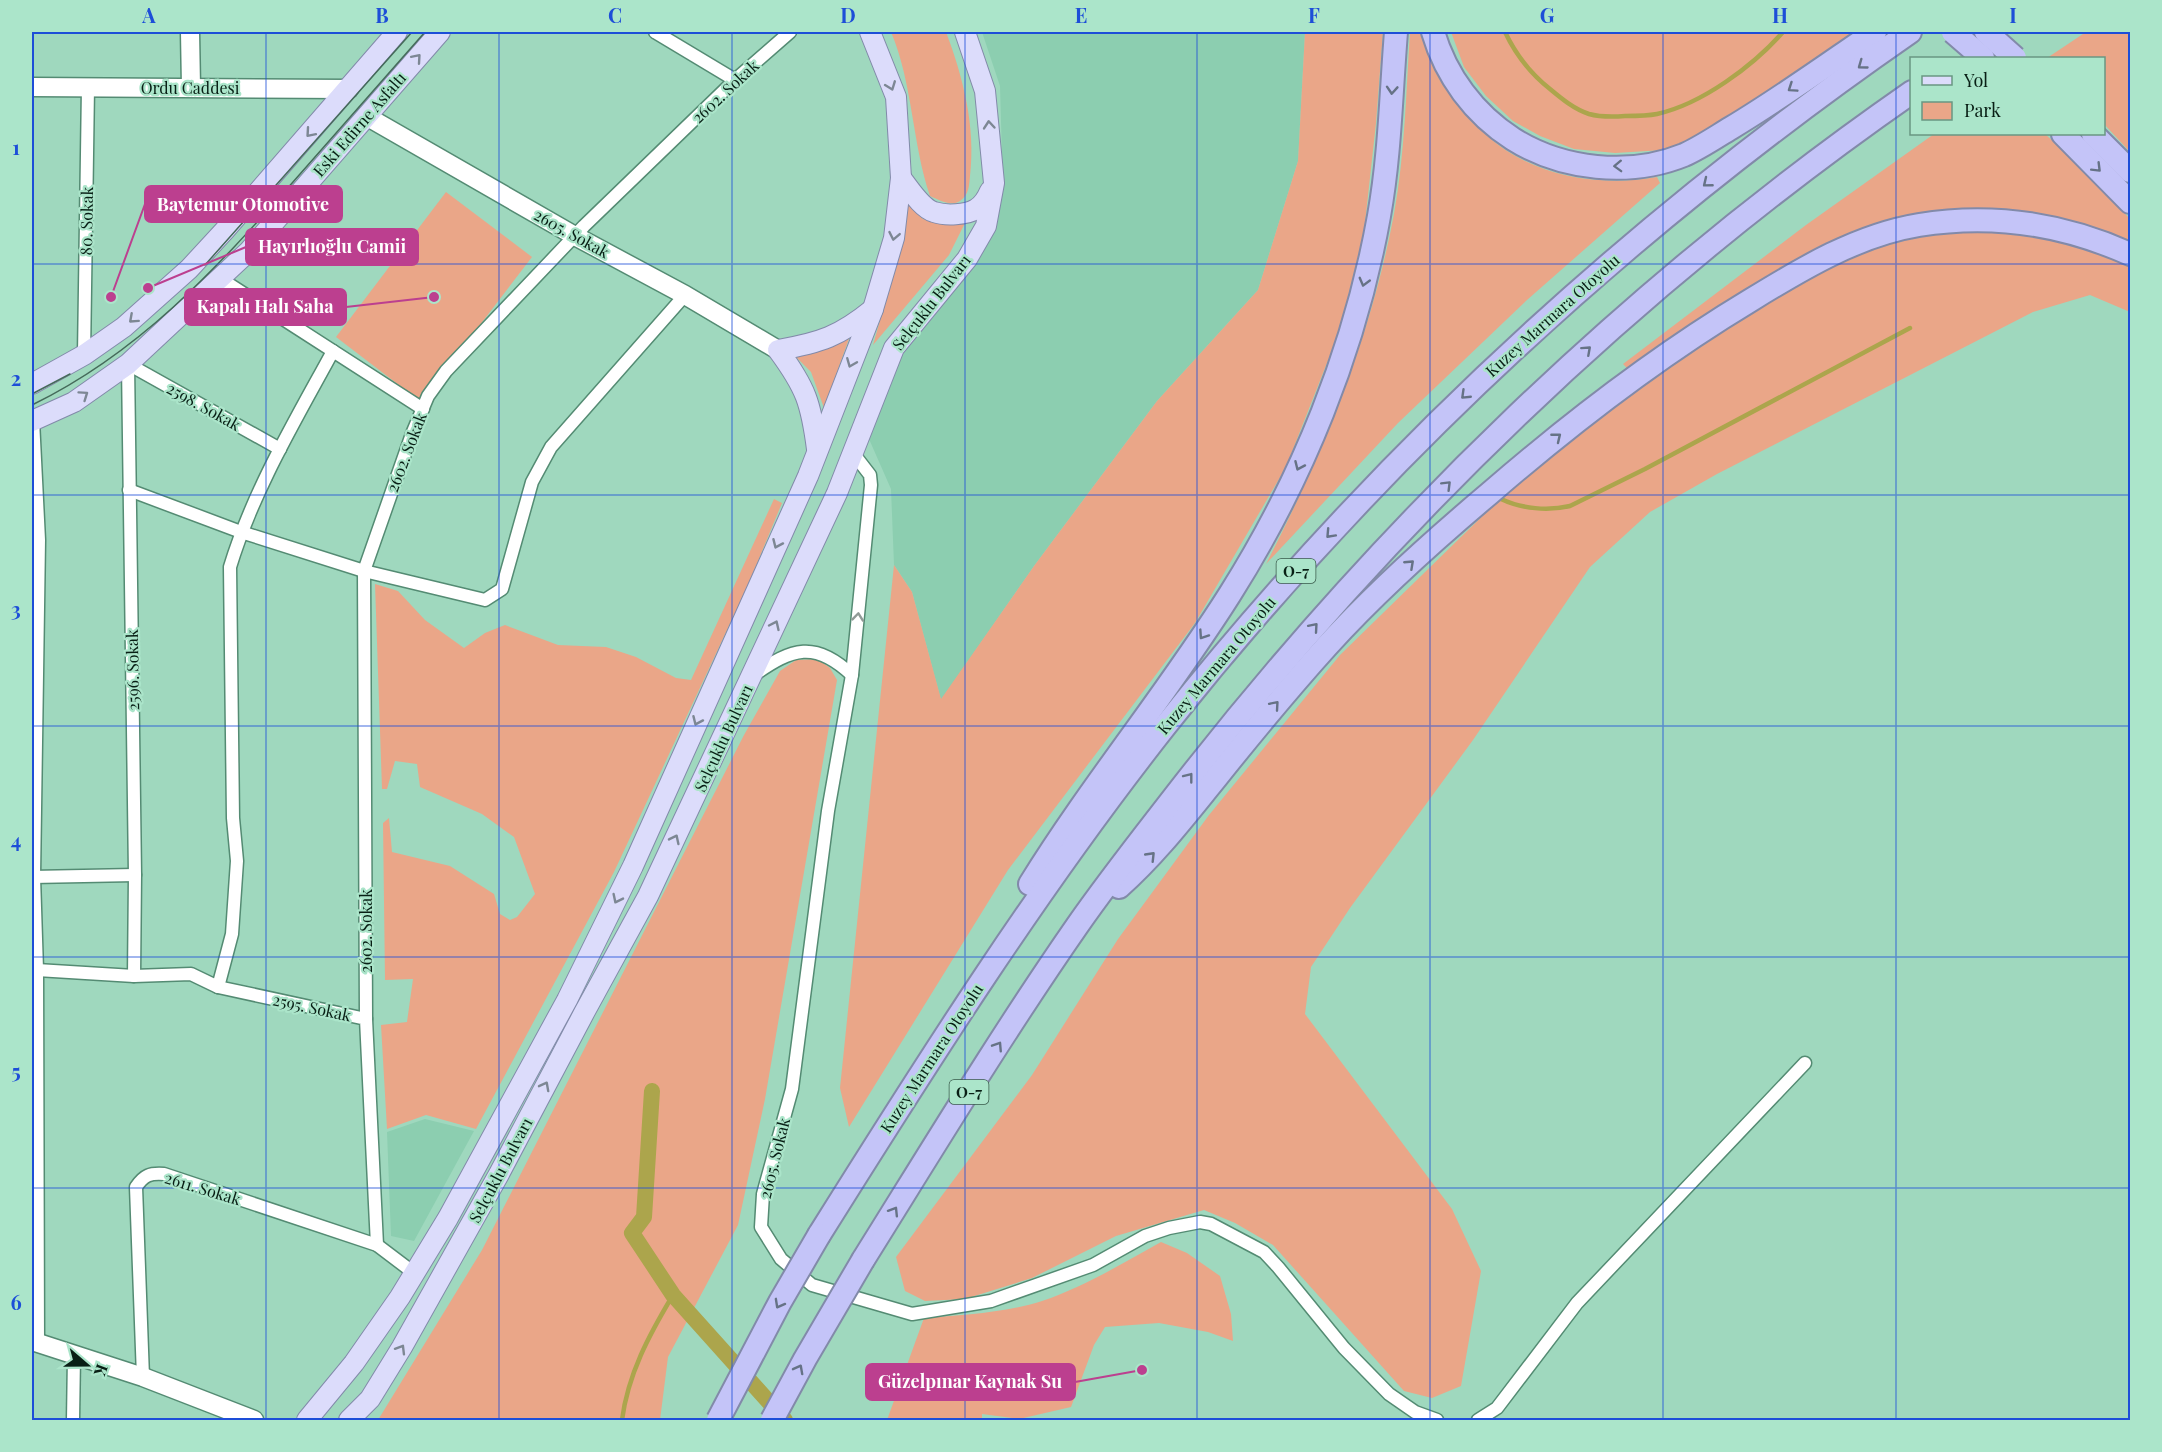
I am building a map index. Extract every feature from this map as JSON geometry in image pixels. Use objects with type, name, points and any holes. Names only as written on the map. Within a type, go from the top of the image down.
[{"type":"highway","points":[[984,974],[1018,905],[1059,838],[1230,595],[1272,520],[1306,450],[1353,327],[1370,262],[1388,155],[1396,32]]},
{"type":"highway","points":[[1433,32],[1453,78],[1475,108],[1498,129],[1544,155],[1594,167],[1650,165],[1684,155],[1758,112],[1875,32]]},
{"type":"highway","name":"Kuzey Marmara Otoyolu","points":[[718,1420],[780,1302],[819,1235],[984,974],[1068,855],[1167,723],[1279,589],[1379,481],[1484,376],[1578,290],[1793,115],[1910,32]]},
{"type":"highway","points":[[1953,32],[1982,57]]},
{"type":"highway","points":[[1986,32],[2014,57]]},
{"type":"highway","points":[[1960,57],[1998,32]]},
{"type":"highway","name":"O-7","points":[[772,1420],[863,1260],[1078,924],[1202,761],[1282,663],[1389,544],[1558,376],[1634,308],[1812,164],[1910,93]]},
{"type":"highway","points":[[2064,135],[2130,202]]},
{"type":"highway","points":[[2094,135],[2130,171]]},
{"type":"highway","points":[[1078,924],[1153,855],[1271,710],[1329,644],[1385,587],[1455,523],[1560,434],[1663,356],[1724,316],[1817,261],[1886,233],[1918,225],[1984,219],[2023,222],[2078,234],[2130,254]]},
{"type":"main road","name":"Eski Edirne Asfaltı","points":[[32,384],[84,355],[124,327],[189,269],[397,32]]},
{"type":"main road","name":"Eski Edirne Asfaltı","points":[[32,420],[74,402],[128,364],[221,279],[257,242],[440,32]]},
{"type":"main road","name":"Selçuklu Bulvarı","points":[[306,1420],[354,1363],[414,1273],[448,1218],[567,1000],[623,887],[818,450],[873,309],[894,238],[902,178],[896,97],[870,32]]},
{"type":"main road","name":"Selçuklu Bulvarı","points":[[349,1420],[370,1399],[402,1347],[499,1174],[648,896],[837,493],[894,348],[967,259],[986,226],[994,183],[985,91],[965,32]]},
{"type":"main road","points":[[902,178],[919,200],[933,212],[955,214],[975,211],[985,201],[994,183]]},
{"type":"main road","points":[[818,450],[812,410],[804,390],[778,350],[815,344],[857,322],[873,309]]},
{"type":"main road","points":[[365,1420],[370,1399]]},
{"type":"street","points":[[190,32],[191,87]]},
{"type":"street","points":[[655,32],[735,80]]},
{"type":"street","name":"2602. Sokak","points":[[366,1019],[364,571],[412,434],[428,396],[446,371],[575,236],[735,80],[790,32]]},
{"type":"street","name":"Ordu Caddesi","points":[[32,87],[349,88]]},
{"type":"street","name":"80. Sokak","points":[[84,355],[88,87]]},
{"type":"street","name":"2605. Sokak","points":[[366,116],[575,236],[685,295],[778,350]]},
{"type":"street","points":[[221,279],[423,409]]},
{"type":"street","points":[[129,490],[241,532],[364,571],[484,600],[502,589],[532,482],[551,447],[685,295]]},
{"type":"street","points":[[218,987],[231,934],[237,861],[233,818],[230,567],[241,532],[280,449],[333,351]]},
{"type":"street","name":"2598. Sokak","points":[[128,364],[280,449]]},
{"type":"street","name":"2596. Sokak","points":[[128,364],[135,874],[134,976]]},
{"type":"street","points":[[32,420],[39,540],[33,877],[37,970],[35,1342],[142,1377],[254,1420]]},
{"type":"street","name":"2605. Sokak","points":[[853,453],[870,475],[871,485],[852,675],[828,811],[792,1089],[763,1194],[761,1227],[782,1260],[813,1285],[912,1314],[991,1301],[1093,1265],[1145,1236],[1169,1228],[1200,1222],[1211,1224],[1264,1252],[1344,1348],[1389,1394],[1415,1412],[1437,1420]]},
{"type":"street","points":[[750,678],[775,660],[798,651],[820,653],[836,660],[852,675]]},
{"type":"street","points":[[33,877],[135,874]]},
{"type":"street","name":"2595. Sokak","points":[[37,970],[134,976],[191,974],[218,987],[366,1019],[377,1245]]},
{"type":"street","points":[[1478,1420],[1497,1408],[1577,1303],[1805,1063]]},
{"type":"street","name":"2611. Sokak","points":[[142,1377],[136,1187],[143,1177],[151,1173],[164,1174],[377,1245],[414,1273]]},
{"type":"street","points":[[73,1420],[74,1356]]},
{"type":"shaded area","points":[[982,32],[1305,32],[1298,161],[1258,290],[1157,401],[1034,566],[941,700],[912,592],[894,565],[891,489],[869,439],[899,357],[989,238],[1003,191],[1000,86]]},
{"type":"shaded area","points":[[425,1119],[474,1131],[414,1241],[391,1236],[387,1132]]},
{"type":"green space","points":[[891,32],[946,32],[963,84],[970,121],[969,187],[965,196],[956,203],[945,202],[930,196],[919,155],[904,72]]},
{"type":"green space","points":[[1305,32],[1383,32],[1364,232],[1340,330],[1286,467],[1195,623],[1008,870],[849,1127],[840,1088],[894,565],[912,592],[941,699],[1034,566],[1157,401],[1258,290],[1298,161]]},
{"type":"green space","points":[[1410,32],[1421,32],[1437,68],[1472,121],[1515,156],[1560,174],[1584,179],[1608,181],[1657,177],[1660,183],[1527,300],[1398,423],[1266,564],[1307,480],[1343,394],[1372,305],[1398,191],[1405,123]]},
{"type":"green space","points":[[1451,32],[1856,32],[1725,124],[1664,150],[1615,153],[1574,149],[1540,136],[1513,121],[1486,96],[1464,67]]},
{"type":"green space","points":[[2086,32],[2130,32],[2130,152],[2105,125],[2105,57],[2048,57]]},
{"type":"green space","points":[[1933,135],[2046,135],[2081,166],[2130,219],[2130,242],[2091,227],[2030,213],[2001,211],[1931,214],[1629,370],[1623,364],[1806,225]]},
{"type":"green space","points":[[446,192],[532,257],[421,402],[336,337]]},
{"type":"green space","points":[[905,201],[923,219],[946,223],[966,221],[949,255],[873,345],[902,243]]},
{"type":"green space","points":[[2006,230],[2046,235],[2130,263],[2130,312],[2090,295],[2033,312],[1717,474],[1650,512],[1590,567],[1473,740],[1350,908],[1311,967],[1305,1014],[1452,1209],[1481,1271],[1461,1386],[1432,1398],[1404,1391],[1273,1245],[1235,1223],[1204,1210],[1116,1236],[1032,1278],[965,1299],[925,1301],[905,1291],[896,1257],[1032,1075],[1118,939],[1209,815],[1340,655],[1503,496],[1625,398],[1767,302],[1817,275],[1867,251],[1931,233]]},
{"type":"green space","points":[[850,336],[824,408],[811,372],[792,353],[820,351]]},
{"type":"green space","points":[[774,499],[782,503],[748,585],[614,872],[476,1129],[426,1115],[387,1129],[381,1025],[407,1022],[413,979],[385,980],[383,823],[389,818],[392,852],[450,866],[494,894],[500,914],[510,920],[517,917],[535,894],[514,837],[482,814],[420,787],[417,764],[395,761],[387,789],[382,789],[375,584],[398,591],[425,620],[464,648],[485,633],[505,625],[558,645],[606,647],[636,657],[676,678],[691,680]]},
{"type":"green space","points":[[818,659],[830,668],[837,680],[765,1099],[738,1225],[668,1357],[660,1420],[378,1420],[482,1250],[744,735],[780,671],[796,660]]},
{"type":"green space","points":[[1161,1242],[1187,1253],[1220,1276],[1231,1314],[1233,1341],[1208,1332],[1159,1323],[1105,1327],[1094,1345],[1071,1407],[1019,1419],[982,1414],[982,1420],[887,1420],[924,1318],[998,1311],[1042,1301],[1088,1282]]},
{"type":"waterway","points":[[1505,32],[1530,70],[1559,96],[1584,112],[1611,117],[1657,114],[1691,102],[1709,93],[1742,70],[1783,32]]},
{"type":"waterway","points":[[1501,499],[1535,508],[1570,506],[1645,469],[1910,328]]},
{"type":"waterway","points":[[652,1091],[644,1217],[632,1233],[673,1295],[785,1420]]},
{"type":"waterway","points":[[622,1420],[634,1371],[673,1295]]},
{"type":"tram line","points":[[205,265],[412,32]]},
{"type":"tram line","points":[[32,405],[107,361],[141,335],[204,278],[264,215],[425,32]]},
{"type":"tram line","points":[[32,394],[70,374]]},
{"type":"place","name":"Hayırlıoğlu Camii","points":[[148,288]]},
{"type":"place","name":"Baytemur Otomotive","points":[[111,297]]},
{"type":"place","name":"Kapalı Halı Saha","points":[[434,297]]},
{"type":"place","name":"Güzelpınar Kaynak Su","points":[[1142,1370]]}]
